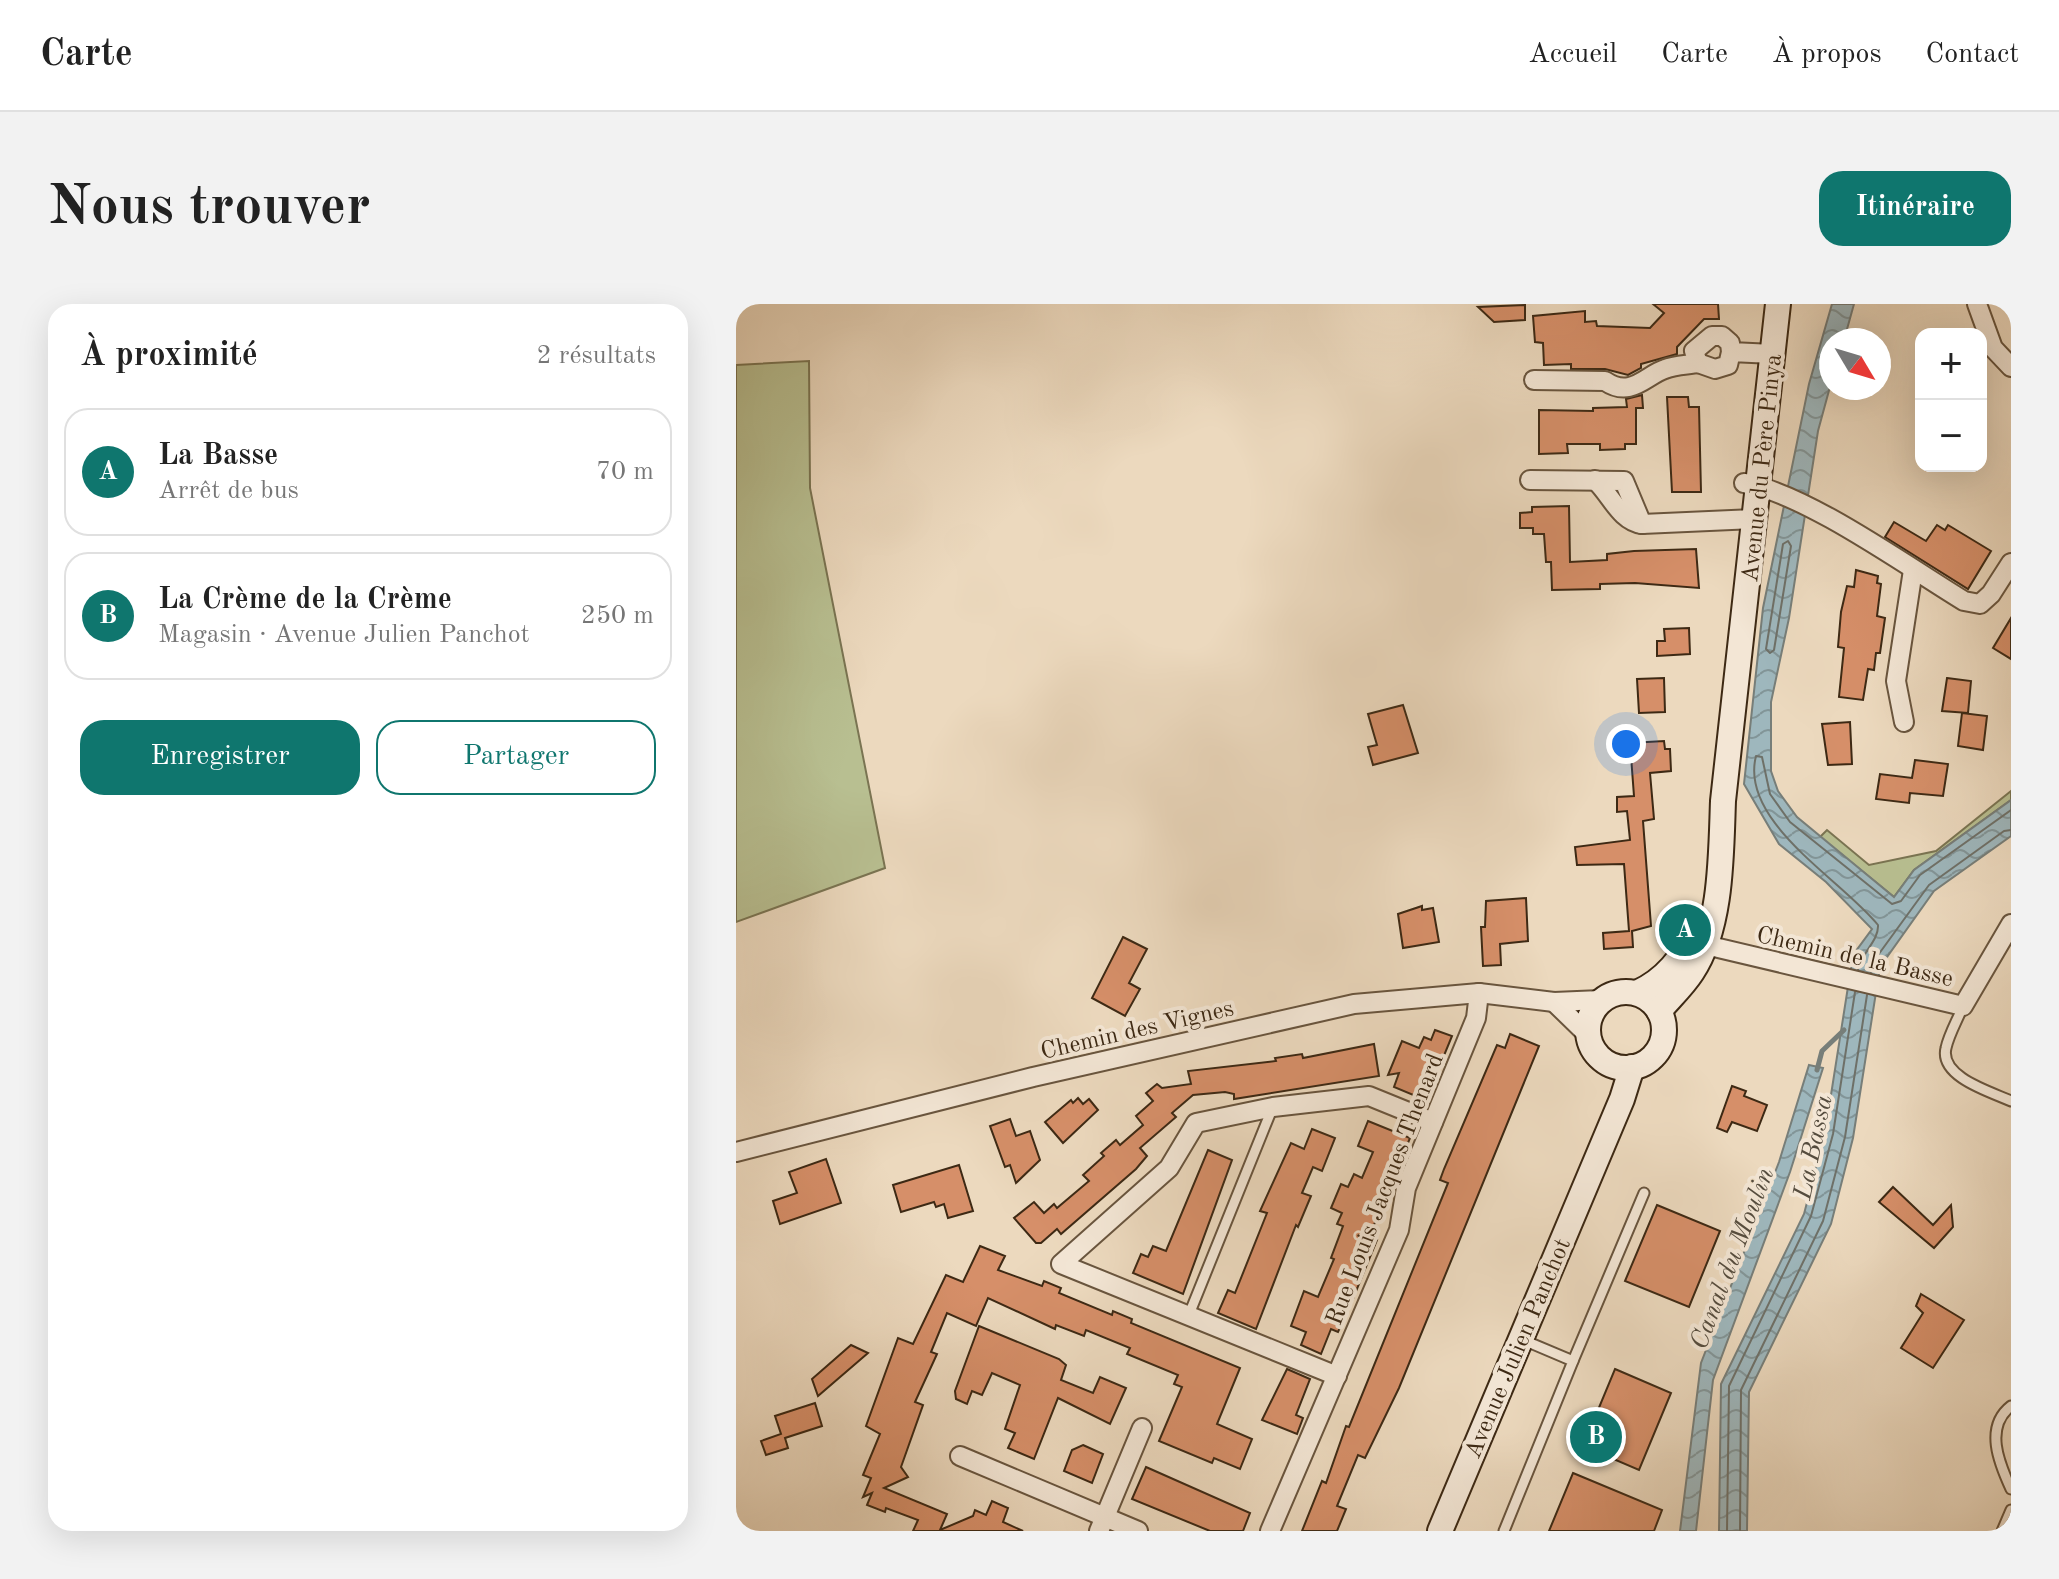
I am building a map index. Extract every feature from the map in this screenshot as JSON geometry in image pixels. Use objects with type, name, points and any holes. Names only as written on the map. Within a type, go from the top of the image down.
[{"type":"main road","name":"Avenue du Père Pinya","points":[[1659,1011],[1692,972],[1723,801],[1741,632],[1747,520],[1758,487],[1765,354],[1763,304]]},
{"type":"main road","name":"Avenue du Père Pinya","points":[[1765,354],[1778,304]]},
{"type":"main road","name":"Avenue du Père Pinya","points":[[1637,993],[1650,987],[1698,943]]},
{"type":"main road","points":[[1618,992],[1637,993],[1659,1011],[1664,1022],[1660,1046],[1653,1056],[1622,1066],[1596,1054],[1588,1035],[1588,1022],[1601,1000],[1618,992]]},
{"type":"main road","name":"Avenue Julien Panchot","points":[[1440,1531],[1593,1165],[1622,1066]]},
{"type":"street","points":[[1977,304],[1993,348],[2011,367]]},
{"type":"street","points":[[1534,380],[1605,381],[1612,386],[1643,385],[1663,369],[1698,363],[1715,369],[1728,365],[1731,352],[1765,354]]},
{"type":"street","points":[[1530,480],[1624,481],[1642,524],[1747,520]]},
{"type":"street","points":[[1758,487],[1815,511],[1964,601],[1980,604],[1991,594],[2011,563]]},
{"type":"street","points":[[1904,722],[1896,681],[1913,570]]},
{"type":"street","name":"Chemin de la Basse","points":[[1698,943],[1963,1006],[2011,924]]},
{"type":"street","name":"Chemin des Vignes","points":[[736,1152],[1033,1077],[1354,1004],[1479,993],[1554,1002],[1601,1000]]},
{"type":"street","name":"Rue Louis Jacques Thenard","points":[[1270,1531],[1399,1230],[1406,1188],[1476,1018],[1479,993]]},
{"type":"street","points":[[1554,1002],[1588,1035]]},
{"type":"street","points":[[1337,1376],[1061,1264],[1169,1168],[1196,1123],[1273,1107],[1369,1096],[1433,1122]]},
{"type":"street","points":[[1102,1524],[1142,1428]]},
{"type":"street","points":[[960,1456],[1102,1524],[1138,1531]]},
{"type":"lane","points":[[1963,1006],[1945,1051],[1947,1064],[1960,1077],[2011,1101]]},
{"type":"lane","points":[[1188,1317],[1273,1107]]},
{"type":"lane","points":[[1504,1531],[1644,1193]]},
{"type":"lane","points":[[1521,1339],[1573,1361]]},
{"type":"lane","points":[[2011,1406],[1998,1418],[1996,1435],[2001,1468],[2011,1489]]},
{"type":"lane","points":[[2002,1531],[2011,1510]]},
{"type":"green space","points":[[809,361],[810,488],[885,868],[736,922],[736,365]]},
{"type":"green space","points":[[2011,791],[2011,800],[1914,870],[1894,897],[1820,837],[1827,830],[1869,865],[1936,851]]},
{"type":"water","points":[[1832,304],[1854,304],[1847,328],[1825,328]]},
{"type":"water","points":[[1819,349],[1819,400],[1826,400],[1818,431],[1789,618],[1771,702],[1771,771],[1778,791],[1797,817],[1894,897],[1914,870],[2011,800],[2011,836],[1934,891],[1880,967],[1853,1138],[1831,1224],[1749,1392],[1747,1531],[1719,1531],[1721,1384],[1804,1214],[1825,1133],[1853,955],[1872,929],[1826,882],[1779,844],[1744,784],[1763,608],[1809,384]]},
{"type":"water","points":[[1809,1065],[1823,1068],[1790,1172],[1713,1380],[1696,1531],[1680,1531],[1701,1363],[1779,1162]]},
{"type":"building","points":[[1653,304],[1718,304],[1719,319],[1704,319],[1677,347],[1677,354],[1641,364],[1641,368],[1628,375],[1605,369],[1571,369],[1571,364],[1544,365],[1543,343],[1535,342],[1533,316],[1585,311],[1585,322],[1596,321],[1597,326],[1650,328],[1664,313]]},
{"type":"building","points":[[1525,305],[1525,320],[1494,322],[1478,307]]},
{"type":"building","points":[[1642,395],[1643,408],[1636,408],[1636,444],[1625,444],[1625,449],[1600,450],[1600,444],[1567,444],[1568,453],[1539,454],[1539,410],[1593,411],[1593,408],[1627,407],[1626,399]]},
{"type":"building","points":[[1667,397],[1688,397],[1689,407],[1699,407],[1701,492],[1672,492]]},
{"type":"building","points":[[1569,506],[1570,562],[1607,560],[1607,554],[1634,551],[1696,549],[1699,588],[1635,583],[1600,584],[1600,589],[1552,590],[1551,562],[1546,562],[1544,534],[1533,534],[1533,528],[1520,528],[1520,513],[1532,512],[1532,507]]},
{"type":"building","points":[[1894,522],[1926,541],[1937,525],[1945,530],[1948,525],[1991,551],[1968,589],[1885,537]]},
{"type":"building","points":[[1856,570],[1878,576],[1877,583],[1881,584],[1877,616],[1885,618],[1880,653],[1876,653],[1874,670],[1868,669],[1863,700],[1839,697],[1844,648],[1838,647],[1841,612],[1847,586],[1854,587]]},
{"type":"building","points":[[2011,618],[2011,659],[1993,648]]},
{"type":"building","points":[[1689,628],[1690,654],[1657,656],[1657,641],[1665,641],[1664,629]]},
{"type":"building","points":[[1664,678],[1665,712],[1639,713],[1637,679]]},
{"type":"building","points":[[1947,678],[1971,681],[1968,713],[1942,711]]},
{"type":"building","points":[[1403,705],[1418,753],[1373,765],[1368,747],[1377,745],[1368,714]]},
{"type":"building","points":[[1962,713],[1987,716],[1983,750],[1958,746]]},
{"type":"building","points":[[1850,722],[1852,764],[1828,765],[1822,724]]},
{"type":"building","points":[[1664,741],[1665,749],[1670,749],[1671,771],[1650,773],[1654,819],[1643,821],[1651,926],[1632,931],[1633,947],[1604,949],[1603,933],[1629,931],[1624,864],[1577,865],[1575,847],[1630,840],[1627,811],[1617,812],[1617,797],[1634,796],[1630,743]]},
{"type":"building","points":[[1915,760],[1948,764],[1943,796],[1910,793],[1909,803],[1876,799],[1880,774],[1912,778]]},
{"type":"building","points":[[1526,898],[1528,941],[1500,944],[1501,965],[1483,966],[1481,927],[1485,927],[1486,901]]},
{"type":"building","points":[[1422,906],[1422,910],[1433,908],[1439,942],[1403,948],[1398,914]]},
{"type":"building","points":[[1123,937],[1147,949],[1129,983],[1140,989],[1125,1016],[1092,998]]},
{"type":"building","points":[[1435,1030],[1452,1036],[1443,1058],[1436,1055],[1418,1097],[1394,1087],[1399,1073],[1388,1075],[1402,1041],[1419,1048],[1424,1037],[1431,1040]]},
{"type":"building","points":[[1510,1034],[1539,1046],[1399,1388],[1365,1458],[1358,1455],[1337,1506],[1346,1509],[1337,1531],[1302,1531],[1322,1481],[1326,1483],[1346,1426],[1349,1427],[1448,1183],[1440,1180],[1444,1169],[1497,1045],[1505,1048]]},
{"type":"building","points":[[1374,1044],[1379,1076],[1234,1099],[1234,1094],[1225,1092],[1193,1095],[1172,1113],[1176,1117],[1140,1148],[1147,1156],[1136,1169],[1061,1234],[1057,1229],[1041,1243],[1036,1243],[1014,1218],[1034,1202],[1044,1213],[1054,1204],[1057,1208],[1089,1181],[1083,1175],[1104,1156],[1101,1153],[1116,1140],[1120,1145],[1143,1125],[1136,1116],[1153,1101],[1146,1093],[1157,1084],[1162,1088],[1191,1084],[1188,1071],[1276,1061],[1275,1058],[1302,1054],[1303,1058]]},
{"type":"building","points":[[1732,1086],[1746,1091],[1744,1096],[1767,1105],[1757,1131],[1732,1122],[1727,1132],[1717,1128]]},
{"type":"building","points":[[1078,1098],[1083,1104],[1089,1099],[1098,1110],[1063,1143],[1045,1122],[1071,1100],[1073,1103]]},
{"type":"building","points":[[1010,1119],[1016,1136],[1030,1131],[1040,1160],[1016,1183],[1010,1165],[1005,1167],[990,1126]]},
{"type":"building","points":[[1368,1121],[1410,1138],[1369,1237],[1377,1240],[1352,1301],[1338,1332],[1331,1329],[1321,1354],[1301,1345],[1306,1332],[1291,1326],[1304,1291],[1318,1297],[1334,1259],[1331,1258],[1343,1226],[1337,1224],[1342,1213],[1331,1208],[1341,1184],[1348,1187],[1354,1174],[1362,1178],[1373,1152],[1358,1146]]},
{"type":"building","points":[[1312,1129],[1335,1138],[1322,1171],[1313,1167],[1302,1193],[1311,1196],[1298,1227],[1296,1225],[1256,1329],[1218,1313],[1228,1290],[1235,1293],[1267,1213],[1260,1211],[1291,1143],[1304,1149]]},
{"type":"building","points":[[1208,1150],[1232,1160],[1183,1294],[1133,1273],[1141,1254],[1148,1257],[1153,1246],[1166,1251]]},
{"type":"building","points":[[826,1159],[841,1203],[780,1224],[773,1201],[797,1193],[789,1172]]},
{"type":"building","points":[[959,1165],[973,1211],[948,1218],[944,1204],[936,1207],[934,1202],[901,1212],[893,1185]]},
{"type":"building","points":[[1893,1187],[1933,1225],[1951,1205],[1953,1227],[1934,1248],[1879,1202]]},
{"type":"building","points":[[1657,1205],[1720,1231],[1689,1307],[1625,1281]]},
{"type":"building","points":[[980,1246],[1005,1256],[998,1270],[1042,1286],[1044,1281],[1061,1288],[1059,1293],[1112,1315],[1113,1311],[1132,1319],[1131,1323],[1240,1368],[1217,1424],[1252,1439],[1240,1469],[1214,1458],[1212,1463],[1159,1441],[1182,1387],[1174,1384],[1178,1375],[1127,1354],[1130,1348],[1086,1330],[1084,1336],[1056,1325],[1055,1329],[988,1298],[976,1326],[947,1313],[931,1352],[937,1354],[915,1402],[923,1405],[901,1467],[908,1477],[884,1488],[947,1514],[940,1530],[973,1516],[975,1510],[986,1515],[992,1501],[1008,1508],[1003,1522],[1023,1531],[913,1531],[918,1520],[886,1508],[885,1512],[867,1505],[872,1493],[863,1497],[871,1478],[863,1475],[880,1434],[866,1426],[898,1338],[913,1344],[946,1275],[963,1282]]},
{"type":"building","points":[[1921,1294],[1964,1320],[1933,1368],[1901,1348],[1923,1313],[1916,1306]]},
{"type":"building","points":[[979,1326],[1059,1359],[1066,1365],[1061,1380],[1093,1393],[1100,1377],[1126,1388],[1110,1424],[1058,1398],[1034,1459],[1008,1448],[1015,1433],[1005,1429],[1020,1385],[992,1373],[982,1395],[972,1391],[967,1404],[956,1399],[955,1391]]},
{"type":"building","points":[[851,1345],[868,1353],[818,1396],[812,1379]]},
{"type":"building","points":[[1287,1369],[1310,1379],[1296,1415],[1303,1418],[1297,1434],[1262,1420]]},
{"type":"building","points":[[1615,1369],[1671,1393],[1639,1470],[1583,1446]]},
{"type":"building","points":[[815,1403],[822,1426],[785,1438],[788,1448],[766,1455],[761,1441],[781,1434],[775,1416]]},
{"type":"building","points":[[1083,1445],[1103,1454],[1092,1483],[1064,1471],[1072,1450]]},
{"type":"building","points":[[1146,1467],[1250,1513],[1243,1531],[1210,1531],[1132,1499]]},
{"type":"building","points":[[1573,1473],[1662,1510],[1654,1531],[1549,1531]]},
{"type":"waterway","name":"Canal du Moulin","points":[[1817,1070],[1822,1051],[1844,1030]]},
{"type":"place","name":"La Basse","points":[[1685,930]]},
{"type":"place","name":"La Crème de la Crème","points":[[1596,1437]]},
{"type":"water label","name":"La Bassa","points":[[1812,1147]]}]
